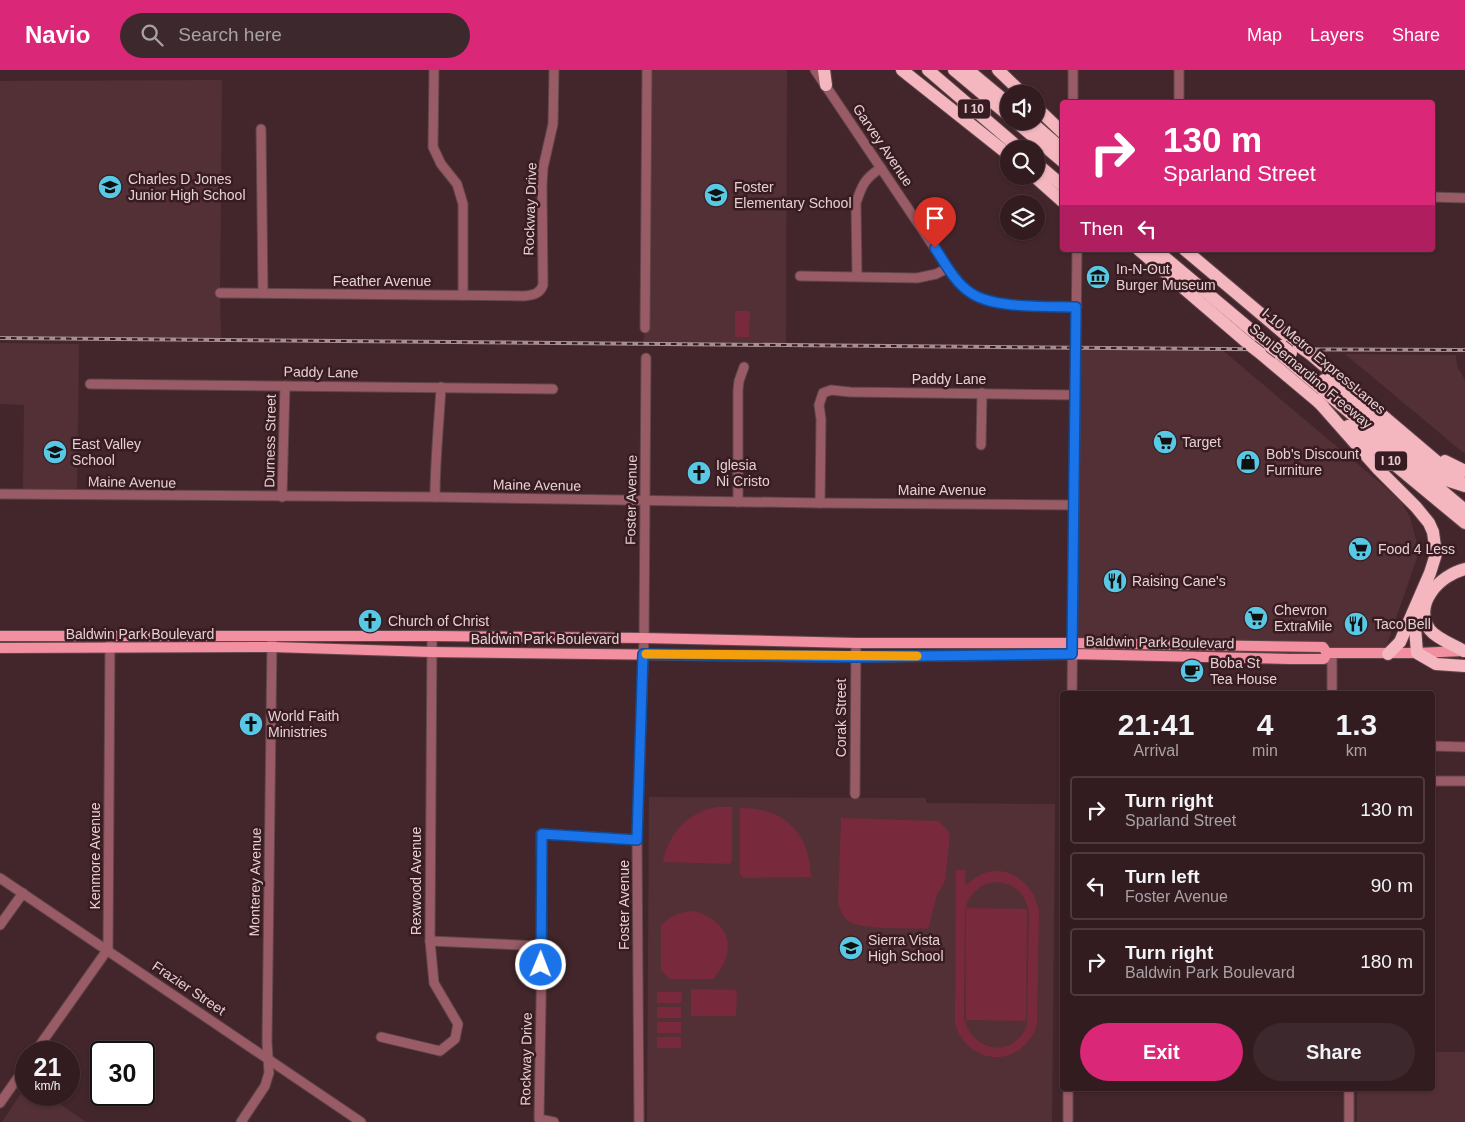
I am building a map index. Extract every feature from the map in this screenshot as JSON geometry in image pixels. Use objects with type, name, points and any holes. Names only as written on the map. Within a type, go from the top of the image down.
[{"type":"highway","points":[[824,70],[826,84]]},
{"type":"highway","points":[[902,70],[1000,148]]},
{"type":"highway","name":"I 10","points":[[928,70],[1010,140]]},
{"type":"highway","points":[[954,70],[1000,108]]},
{"type":"highway","name":"I 10","points":[[968,70],[1000,97]]},
{"type":"highway","points":[[998,70],[1014,85]]},
{"type":"highway","points":[[1045,116],[1060,130]]},
{"type":"highway","points":[[1026,130],[1060,159]]},
{"type":"highway","points":[[1040,130],[1060,147]]},
{"type":"highway","points":[[1045,170],[1060,183]]},
{"type":"highway","points":[[1044,185],[1060,199]]},
{"type":"highway","name":"San Bernardino Freeway","points":[[1142,252],[1423,450],[1465,485]]},
{"type":"highway","name":"I-10 Metro ExpressLanes","points":[[1159,252],[1442,479],[1465,485]]},
{"type":"highway","name":"I-10 Metro ExpressLanes","points":[[1171,252],[1465,510]]},
{"type":"highway","name":"San Bernardino Freeway","points":[[1187,252],[1280,349],[1317,400],[1465,523]]},
{"type":"highway","points":[[1317,400],[1378,469],[1416,507],[1433,532],[1436,554],[1430,573],[1400,642],[1388,654]]},
{"type":"highway","points":[[1423,450],[1465,472]]},
{"type":"highway","points":[[1464,651],[1434,635],[1427,623],[1425,605],[1436,584],[1453,572],[1465,569]]},
{"type":"highway","points":[[1414,611],[1417,654],[1436,664],[1465,666]]},
{"type":"main road","name":"Baldwin Park Boulevard","points":[[0,636],[272,635],[644,638],[856,643],[1072,643],[1323,647],[1329,653],[1388,654],[1464,651]]},
{"type":"main road","points":[[1169,656],[1176,652],[1211,645]]},
{"type":"main road","name":"Baldwin Park Boulevard","points":[[0,648],[272,647],[431,652],[855,657],[1072,654],[1324,659],[1329,653]]},
{"type":"street","points":[[434,70],[433,147],[441,164],[457,184],[462,194],[463,295]]},
{"type":"street","name":"Rockway Drive","points":[[541,290],[543,285],[543,168],[553,124],[554,70]]},
{"type":"street","points":[[645,328],[647,70]]},
{"type":"street","name":"Garvey Avenue","points":[[815,70],[948,268],[964,288],[971,294],[988,302],[1076,307]]},
{"type":"street","points":[[1073,70],[1073,100]]},
{"type":"street","points":[[1178,70],[1178,100]]},
{"type":"street","points":[[261,129],[263,293]]},
{"type":"street","points":[[857,276],[856,203],[867,178],[881,168]]},
{"type":"street","points":[[1435,197],[1465,198]]},
{"type":"street","points":[[1072,691],[1077,252]]},
{"type":"street","points":[[800,276],[917,278],[936,274],[948,268]]},
{"type":"street","name":"Feather Avenue","points":[[220,293],[524,296],[537,294],[541,290]]},
{"type":"street","name":"Foster Avenue","points":[[639,1122],[637,840],[644,638],[646,358]]},
{"type":"street","points":[[738,502],[738,390],[744,367]]},
{"type":"street","name":"Paddy Lane","points":[[90,384],[552,389]]},
{"type":"street","name":"Durness Street","points":[[282,497],[285,386]]},
{"type":"street","points":[[435,496],[441,387]]},
{"type":"street","name":"Paddy Lane","points":[[820,503],[821,419],[819,405],[823,393],[831,390],[850,392],[1076,394]]},
{"type":"street","points":[[981,445],[982,393]]},
{"type":"street","name":"Maine Avenue","points":[[0,494],[282,497],[435,496],[645,501],[1074,505]]},
{"type":"street","name":"Monterey Avenue","points":[[241,1122],[265,1086],[269,1073],[267,1042],[272,635]]},
{"type":"street","name":"Kenmore Avenue","points":[[108,949],[110,636]]},
{"type":"street","name":"Rexwood Avenue","points":[[381,1037],[440,1051],[455,1039],[458,1024],[434,983],[430,941],[432,636]]},
{"type":"street","name":"Corak Street","points":[[855,794],[856,643]]},
{"type":"street","points":[[1329,653],[1332,691]]},
{"type":"street","points":[[1435,746],[1465,746]]},
{"type":"street","points":[[1435,781],[1465,781]]},
{"type":"street","name":"Rockway Drive","points":[[554,1122],[538,1119],[542,946],[542,834],[637,840]]},
{"type":"street","name":"Frazier Street","points":[[0,878],[108,949],[361,1122]]},
{"type":"street","points":[[0,925],[23,893]]},
{"type":"street","points":[[430,941],[542,946]]},
{"type":"street","points":[[44,1041],[108,949]]},
{"type":"street","points":[[0,1103],[15,1082]]},
{"type":"street","points":[[1068,1091],[1068,1122]]},
{"type":"street","points":[[1349,1091],[1349,1122]]},
{"type":"shaded area","name":"Foster Elementary School","points":[[647,70],[787,70],[786,345],[643,343],[645,328]]},
{"type":"shaded area","name":"Charles D Jones Junior High School","points":[[222,80],[221,339],[0,338],[0,81]]},
{"type":"shaded area","points":[[735,311],[750,311],[749,337],[735,337]]},
{"type":"shaded area","points":[[0,343],[79,344],[77,491],[23,489],[24,405],[0,404]]},
{"type":"shaded area","points":[[1076,348],[1221,349],[1401,502],[1410,517],[1419,552],[1386,647],[1216,657],[1072,654]]},
{"type":"shaded area","points":[[1345,354],[1456,355],[1457,366],[1465,380],[1465,454]]},
{"type":"shaded area","name":"Sierra Vista High School","points":[[649,797],[926,798],[926,803],[1055,804],[1052,1122],[647,1122]]},
{"type":"shaded area","points":[[718,807],[732,807],[732,861],[730,864],[663,862],[670,841],[681,825],[698,813]]},
{"type":"shaded area","points":[[740,808],[770,812],[792,826],[800,835],[805,847],[811,877],[744,878],[740,875]]},
{"type":"shaded area","points":[[841,818],[939,821],[948,831],[950,835],[945,881],[937,895],[928,929],[857,925],[845,918],[838,902]]},
{"type":"shaded area","points":[[956,870],[966,870],[965,885],[982,874],[992,871],[1002,871],[1011,874],[1027,885],[1037,902],[1039,912],[1037,1025],[1030,1039],[1020,1049],[1008,1055],[996,1057],[983,1055],[972,1048],[962,1038],[955,1024]],"holes":[[[994,882],[1018,890],[1025,900],[1029,912],[1027,1025],[1021,1036],[1013,1043],[1003,1047],[994,1047],[984,1045],[975,1039],[968,1030],[964,1018],[965,910],[969,899],[975,891],[983,885]]]},
{"type":"shaded area","points":[[966,908],[1027,909],[1026,1021],[966,1020]]},
{"type":"shaded area","points":[[695,911],[717,922],[723,930],[727,939],[726,959],[713,979],[670,979],[661,970],[661,925],[676,915]]},
{"type":"shaded area","points":[[691,989],[737,990],[736,1016],[691,1016]]},
{"type":"shaded area","points":[[657,992],[682,992],[681,1003],[657,1003]]},
{"type":"shaded area","points":[[657,1007],[681,1007],[681,1018],[657,1018]]},
{"type":"shaded area","points":[[657,1022],[681,1022],[681,1033],[657,1033]]},
{"type":"shaded area","points":[[657,1037],[681,1037],[681,1048],[657,1048]]},
{"type":"shaded area","points":[[1435,1052],[1465,1052],[1465,1122],[1357,1122],[1357,1091],[1435,1091]]},
{"type":"shaded area","points":[[15,1102],[15,1106],[63,1106],[86,1122],[2,1122]]},
{"type":"railway","points":[[0,338],[1465,350]]},
{"type":"slow traffic","points":[[646,654],[917,656]]},
{"type":"place","name":"Charles D Jones Junior High School","points":[[110,187]]},
{"type":"place","name":"Foster Elementary School","points":[[716,195]]},
{"type":"place","name":"In-N-Out Burger Museum","points":[[1098,277]]},
{"type":"place","name":"Target","points":[[1165,442]]},
{"type":"place","name":"East Valley School","points":[[55,452]]},
{"type":"place","name":"Bob's Discount Furniture","points":[[1248,462]]},
{"type":"place","name":"Iglesia Ni Cristo","points":[[699,473]]},
{"type":"place","name":"Food 4 Less","points":[[1360,549]]},
{"type":"place","name":"Raising Cane's","points":[[1115,581]]},
{"type":"place","name":"Chevron ExtraMile","points":[[1256,618]]},
{"type":"place","name":"Church of Christ","points":[[370,621]]},
{"type":"place","name":"Taco Bell","points":[[1356,624]]},
{"type":"place","name":"Boba St Tea House","points":[[1192,671]]},
{"type":"place","name":"World Faith Ministries","points":[[251,724]]},
{"type":"place","name":"Sierra Vista High School","points":[[851,948]]},
{"type":"route","points":[[541,965],[542,834],[637,840],[643,654],[855,657],[1072,654],[1076,307],[988,302],[971,294],[964,288],[935,248]]}]
